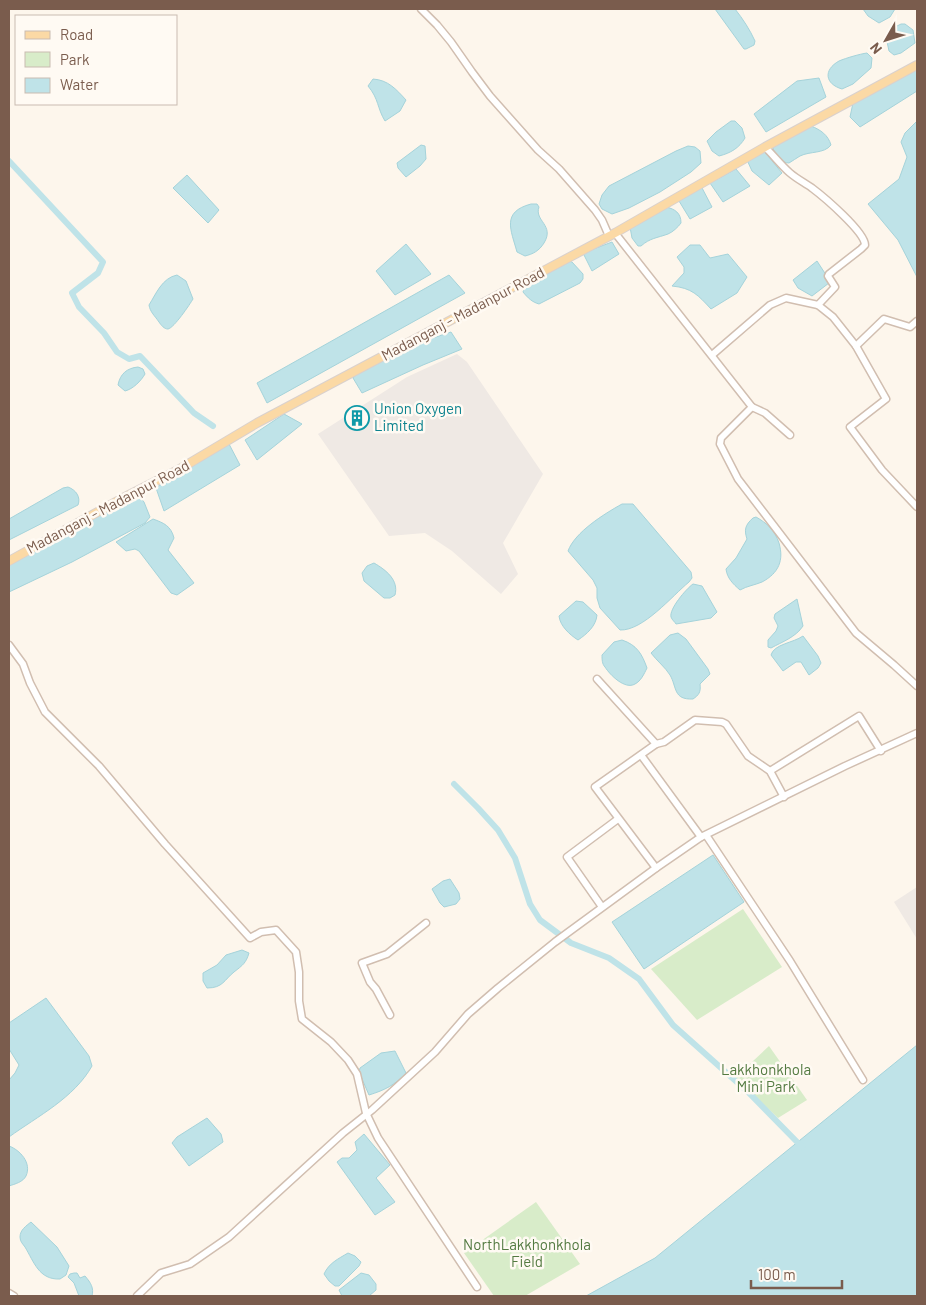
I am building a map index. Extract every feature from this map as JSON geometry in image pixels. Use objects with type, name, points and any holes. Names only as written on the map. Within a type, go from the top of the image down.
[{"type":"main road","name":"Madanganj - Madanpur Road","points":[[9,561],[178,470],[257,424],[612,234],[765,147],[917,65]]},
{"type":"street","points":[[421,9],[447,36],[490,96],[595,210],[612,234],[712,355],[752,407],[765,413],[790,435]]},
{"type":"street","points":[[765,147],[790,173],[813,189],[832,206],[855,228],[865,241],[865,245],[861,249],[829,274],[828,276],[835,287],[818,305]]},
{"type":"street","points":[[712,355],[770,305],[786,298],[818,305],[834,317],[856,346],[886,399],[850,427],[882,470],[917,507]]},
{"type":"street","points":[[856,346],[884,319],[910,327],[917,321]]},
{"type":"street","points":[[752,407],[721,438],[720,444],[738,480],[856,633],[917,686]]},
{"type":"street","points":[[9,645],[23,664],[45,712],[99,766],[165,844],[250,938],[260,932],[276,930],[296,952],[302,1019],[331,1042],[348,1060],[357,1074],[366,1114],[378,1138],[477,1288]]},
{"type":"street","points":[[597,679],[656,744]]},
{"type":"street","points":[[770,772],[859,716],[881,751]]},
{"type":"street","points":[[656,868],[595,787],[656,744],[664,742],[695,720],[720,721],[726,724],[748,756],[770,772],[784,796]]},
{"type":"street","points":[[136,1296],[161,1273],[190,1264],[229,1237],[342,1132],[366,1114],[435,1052],[474,1009],[554,942],[656,868],[704,836],[845,766],[917,734]]},
{"type":"street","points":[[641,755],[704,836],[790,961],[863,1080]]},
{"type":"street","points":[[602,907],[567,857],[618,819]]},
{"type":"street","points":[[390,1015],[376,989],[370,982],[362,963],[387,954],[426,923]]},
{"type":"street","points":[[9,1293],[14,1296]]},
{"type":"shaded area","points":[[457,354],[467,362],[543,474],[503,543],[518,574],[501,594],[452,551],[425,533],[389,536],[318,434],[407,377]]},
{"type":"shaded area","points":[[917,887],[917,939],[894,902]]},
{"type":"green space","points":[[743,909],[782,967],[697,1020],[651,969]]},
{"type":"green space","name":"Lakkhonkhola Mini Park","points":[[769,1046],[807,1100],[778,1118],[735,1078]]},
{"type":"green space","name":"NorthLakkhonkhola Field","points":[[536,1202],[580,1264],[525,1296],[494,1296],[464,1253]]},
{"type":"water","points":[[715,9],[735,9],[751,33],[755,41],[754,45],[744,49]]},
{"type":"water","points":[[863,9],[895,9],[890,17],[879,23],[868,16]]},
{"type":"water","points":[[905,24],[913,30],[915,43],[901,53],[894,55],[889,51],[886,37],[895,27]]},
{"type":"water","points":[[867,53],[872,58],[871,68],[853,84],[842,89],[832,84],[828,76],[830,68],[839,61]]},
{"type":"water","points":[[917,67],[917,91],[860,127],[850,117],[853,103]]},
{"type":"water","points":[[819,78],[826,97],[766,132],[754,114],[797,81]]},
{"type":"water","points":[[373,79],[387,83],[406,100],[400,111],[385,121],[368,86]]},
{"type":"water","points":[[731,121],[735,121],[742,128],[745,138],[734,150],[719,156],[712,151],[707,141]]},
{"type":"water","points":[[917,121],[917,277],[898,240],[868,204],[899,179],[907,157],[901,142],[905,133]]},
{"type":"water","points":[[811,126],[824,133],[828,138],[831,145],[828,148],[804,154],[789,163],[777,157],[773,149],[774,146]]},
{"type":"water","points":[[421,145],[425,146],[426,159],[406,177],[398,168],[397,163]]},
{"type":"water","points":[[688,146],[695,147],[700,151],[701,163],[691,172],[660,192],[629,208],[612,214],[602,209],[599,204],[602,195],[609,186]]},
{"type":"water","points":[[764,151],[782,173],[769,185],[752,171],[747,160]]},
{"type":"water","points":[[736,169],[750,186],[723,202],[710,183]]},
{"type":"water","points":[[187,175],[219,210],[208,223],[173,188]]},
{"type":"water","points":[[701,186],[712,207],[690,219],[679,201]]},
{"type":"water","points":[[531,204],[537,204],[539,207],[539,216],[546,227],[547,237],[538,250],[525,256],[517,252],[512,236],[511,223],[515,212]]},
{"type":"water","points":[[666,207],[677,212],[681,223],[670,233],[638,246],[632,238],[630,227]]},
{"type":"water","points":[[612,242],[619,254],[592,271],[583,253]]},
{"type":"water","points":[[406,244],[431,274],[395,295],[376,271]]},
{"type":"water","points":[[690,245],[700,245],[710,258],[728,254],[747,277],[737,293],[711,309],[694,293],[685,288],[672,286],[684,273],[684,267],[677,257]]},
{"type":"water","points":[[569,261],[583,274],[583,279],[580,283],[539,304],[530,300],[523,292],[525,286]]},
{"type":"water","points":[[817,261],[828,278],[829,283],[812,296],[798,288],[793,280]]},
{"type":"water","points":[[177,275],[186,281],[193,299],[178,320],[171,328],[167,329],[162,326],[150,310],[149,305],[163,283]]},
{"type":"water","points":[[449,275],[465,293],[267,403],[257,383]]},
{"type":"water","points":[[451,332],[462,349],[362,393],[353,378],[362,370],[385,357]]},
{"type":"water","points":[[138,367],[143,369],[145,374],[136,384],[125,391],[118,385],[120,378],[127,370]]},
{"type":"water","points":[[284,414],[302,424],[257,460],[245,440]]},
{"type":"water","points":[[229,444],[240,465],[164,511],[156,488]]},
{"type":"water","points":[[68,487],[77,494],[79,499],[78,505],[9,540],[9,519],[63,488]]},
{"type":"water","points":[[137,494],[144,502],[150,517],[145,523],[72,562],[9,592],[9,565]]},
{"type":"water","points":[[622,504],[633,504],[691,572],[692,578],[666,604],[647,619],[629,629],[620,630],[600,608],[597,588],[593,580],[568,551],[583,530]]},
{"type":"water","points":[[756,517],[773,531],[779,543],[781,555],[779,566],[773,574],[762,582],[740,590],[731,581],[726,569],[736,558],[747,539],[745,530],[748,523]]},
{"type":"water","points":[[153,519],[164,524],[171,531],[174,538],[168,550],[194,583],[177,595],[171,593],[139,551],[135,549],[126,551],[116,542]]},
{"type":"water","points":[[374,563],[387,572],[393,580],[396,590],[395,595],[390,598],[384,598],[364,581],[362,573],[367,566]]},
{"type":"water","points":[[693,584],[702,586],[717,612],[711,618],[676,624],[671,617],[671,613],[675,604]]},
{"type":"water","points":[[797,599],[803,626],[789,639],[771,648],[768,647],[768,640],[778,626],[774,618],[775,614]]},
{"type":"water","points":[[576,601],[583,602],[597,615],[595,623],[578,640],[566,630],[559,616]]},
{"type":"water","points":[[678,633],[686,639],[710,674],[700,684],[699,693],[693,699],[687,699],[679,695],[666,669],[651,653],[670,635]]},
{"type":"water","points":[[803,636],[821,663],[809,675],[801,662],[796,662],[783,671],[771,655],[773,651]]},
{"type":"water","points":[[622,640],[632,645],[638,651],[647,668],[639,681],[631,685],[622,683],[610,674],[602,661],[602,655],[614,642]]},
{"type":"water","points":[[713,855],[744,902],[644,969],[612,922]]},
{"type":"water","points":[[450,879],[459,893],[460,899],[456,904],[444,907],[432,889],[443,881]]},
{"type":"water","points":[[242,950],[249,953],[244,964],[217,987],[207,988],[203,981],[203,973],[217,965],[226,955]]},
{"type":"water","points":[[46,998],[89,1056],[92,1066],[76,1088],[43,1114],[9,1137],[9,1080],[19,1065],[9,1049],[9,1023]]},
{"type":"water","points":[[917,1045],[917,1296],[586,1296],[655,1258]]},
{"type":"water","points":[[395,1051],[406,1073],[389,1087],[369,1095],[359,1072],[360,1068],[381,1053]]},
{"type":"water","points":[[207,1118],[221,1134],[223,1142],[189,1166],[172,1143],[177,1137]]},
{"type":"water","points":[[364,1134],[390,1165],[376,1178],[395,1202],[375,1215],[337,1162],[342,1158],[349,1158],[357,1150],[355,1142]]},
{"type":"water","points":[[9,1146],[24,1158],[27,1171],[23,1180],[9,1186]]},
{"type":"water","points":[[31,1222],[57,1247],[69,1266],[66,1275],[60,1279],[47,1277],[42,1273],[34,1264],[21,1242],[21,1232]]},
{"type":"water","points":[[348,1253],[355,1256],[361,1262],[339,1286],[335,1286],[324,1274],[331,1264]]},
{"type":"water","points":[[77,1273],[80,1278],[85,1276],[92,1288],[92,1296],[79,1296],[74,1283],[68,1277]]},
{"type":"water","points":[[361,1273],[369,1275],[376,1284],[376,1290],[369,1296],[342,1296],[339,1290]]},
{"type":"waterway","points":[[9,161],[103,262],[98,273],[72,293],[79,307],[104,333],[117,352],[129,359],[140,356],[194,413],[213,426]]},
{"type":"waterway","points":[[454,784],[498,830],[515,858],[530,904],[540,920],[571,943],[609,958],[639,979],[673,1025],[748,1092],[802,1147]]},
{"type":"place","name":"Union Oxygen Limited","points":[[357,418]]}]
